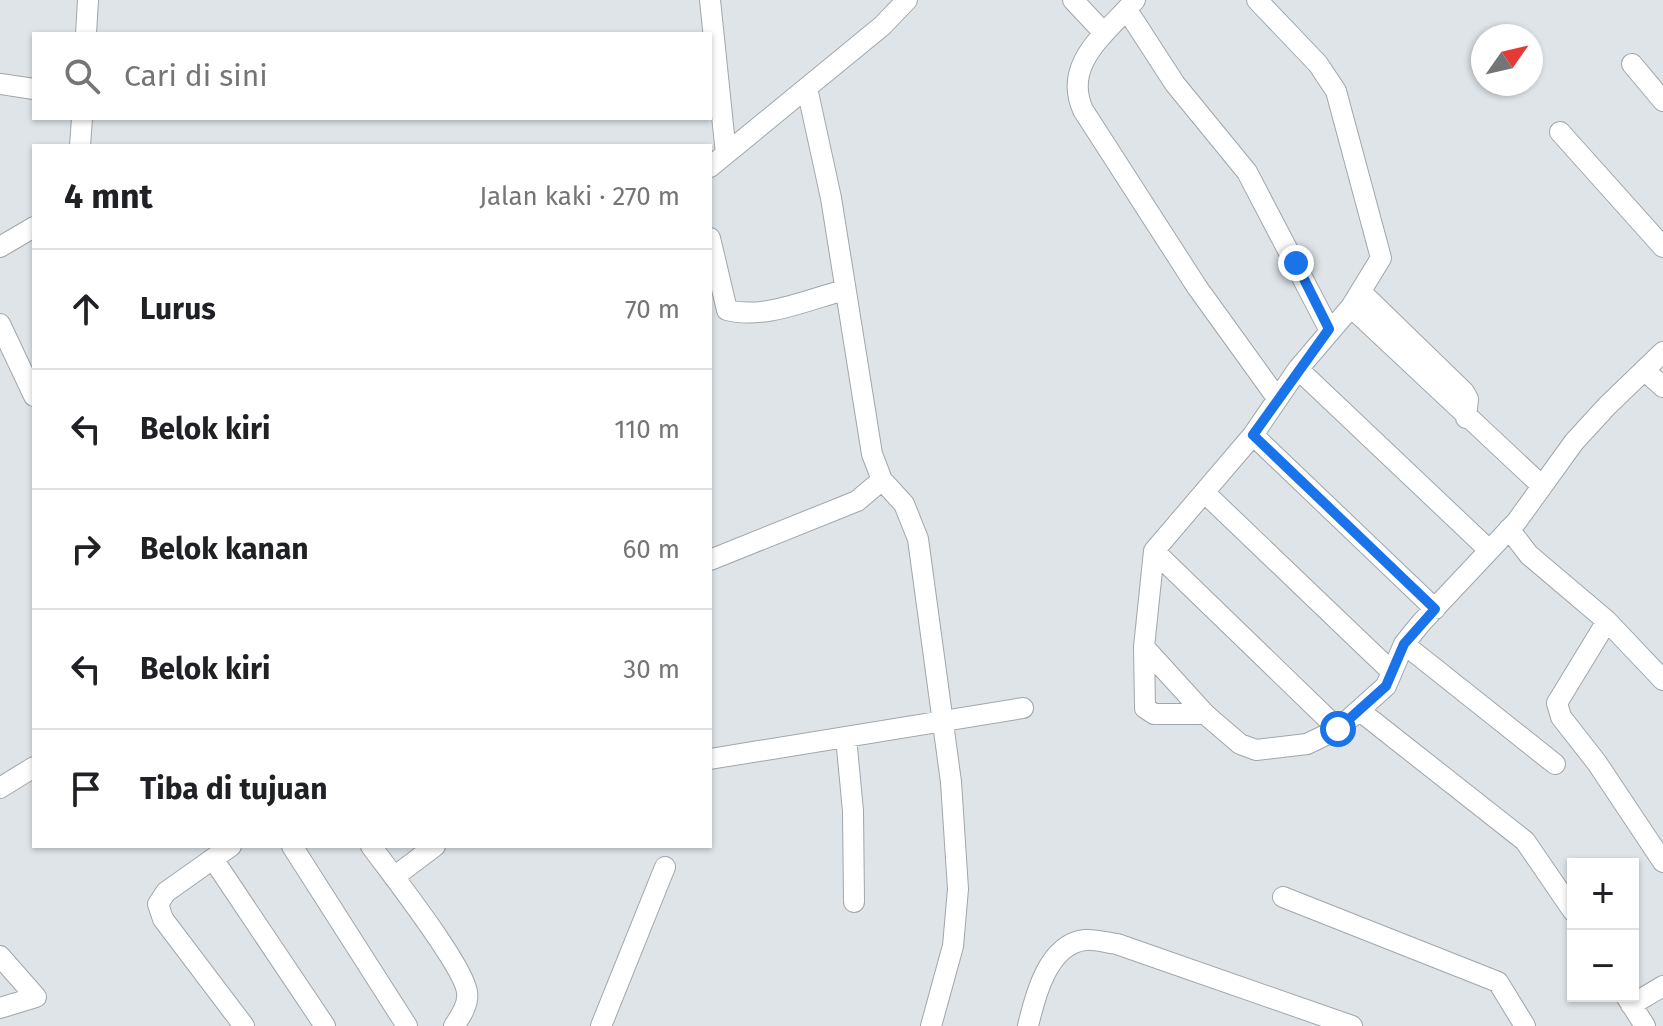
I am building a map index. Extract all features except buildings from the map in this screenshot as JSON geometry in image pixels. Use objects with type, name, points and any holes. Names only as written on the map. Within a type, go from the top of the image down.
[{"type":"street","points":[[86,32],[88,0]]},
{"type":"street","points":[[710,0],[712,32]]},
{"type":"street","points":[[718,161],[882,26],[907,0]]},
{"type":"street","points":[[1073,0],[1103,32]]},
{"type":"street","points":[[1205,714],[1154,714],[1145,708],[1144,647],[1154,551],[1163,536],[1206,494],[1253,435],[1298,369],[1356,300],[1381,258],[1336,91],[1318,64],[1257,0]]},
{"type":"street","points":[[1277,398],[1197,287],[1083,110],[1075,91],[1078,73],[1103,32],[1131,5],[1175,84],[1247,172],[1329,329]]},
{"type":"street","points":[[712,40],[718,161]]},
{"type":"street","points":[[1632,64],[1663,101]]},
{"type":"street","points":[[0,84],[32,89]]},
{"type":"street","points":[[807,88],[831,198],[872,454],[882,480],[904,504],[918,539],[944,722],[958,889],[953,946],[931,1026]]},
{"type":"street","points":[[80,144],[82,120]]},
{"type":"street","points":[[1560,132],[1663,247]]},
{"type":"street","points":[[0,247],[32,228]]},
{"type":"street","points":[[712,246],[727,310],[742,314],[845,290]]},
{"type":"street","points":[[1356,300],[1466,418],[1542,486]]},
{"type":"street","points":[[0,324],[32,392]]},
{"type":"street","points":[[1144,647],[1205,714],[1240,744],[1256,750],[1307,744],[1338,729],[1386,686],[1404,644],[1509,529],[1607,406],[1663,352]]},
{"type":"street","points":[[1298,369],[1489,550]]},
{"type":"street","points":[[1645,371],[1663,387]]},
{"type":"street","points":[[1253,435],[1435,609]]},
{"type":"street","points":[[712,559],[857,501],[882,480]]},
{"type":"street","points":[[1206,494],[1392,672]]},
{"type":"street","points":[[1509,529],[1561,585],[1607,621],[1663,680]]},
{"type":"street","points":[[1154,551],[1338,729]]},
{"type":"street","points":[[1607,621],[1557,703],[1561,717],[1597,763],[1663,862]]},
{"type":"street","points":[[1404,644],[1555,764]]},
{"type":"street","points":[[712,759],[1023,708]]},
{"type":"street","points":[[1360,711],[1525,841],[1567,902]]},
{"type":"street","points":[[846,737],[853,811],[854,902]]},
{"type":"street","points":[[0,788],[32,768]]},
{"type":"street","points":[[228,848],[160,898],[159,912],[244,1026]]},
{"type":"street","points":[[293,848],[407,1026]]},
{"type":"street","points":[[372,848],[453,962],[467,991],[463,1012],[454,1026]]},
{"type":"street","points":[[394,877],[429,852]]},
{"type":"street","points":[[213,859],[325,1026]]},
{"type":"street","points":[[601,1026],[665,867]]},
{"type":"street","points":[[1283,897],[1487,976],[1507,993],[1525,1026]]},
{"type":"street","points":[[1028,1026],[1048,968],[1062,949],[1085,940],[1117,944],[1352,1026]]},
{"type":"street","points":[[0,956],[36,997],[0,1008]]},
{"type":"street","points":[[1639,996],[1663,986]]},
{"type":"street","points":[[1629,1002],[1645,1026]]},
{"type":"route","points":[[1296,263],[1329,329],[1253,435],[1435,609],[1404,644],[1386,686],[1338,729]]}]
